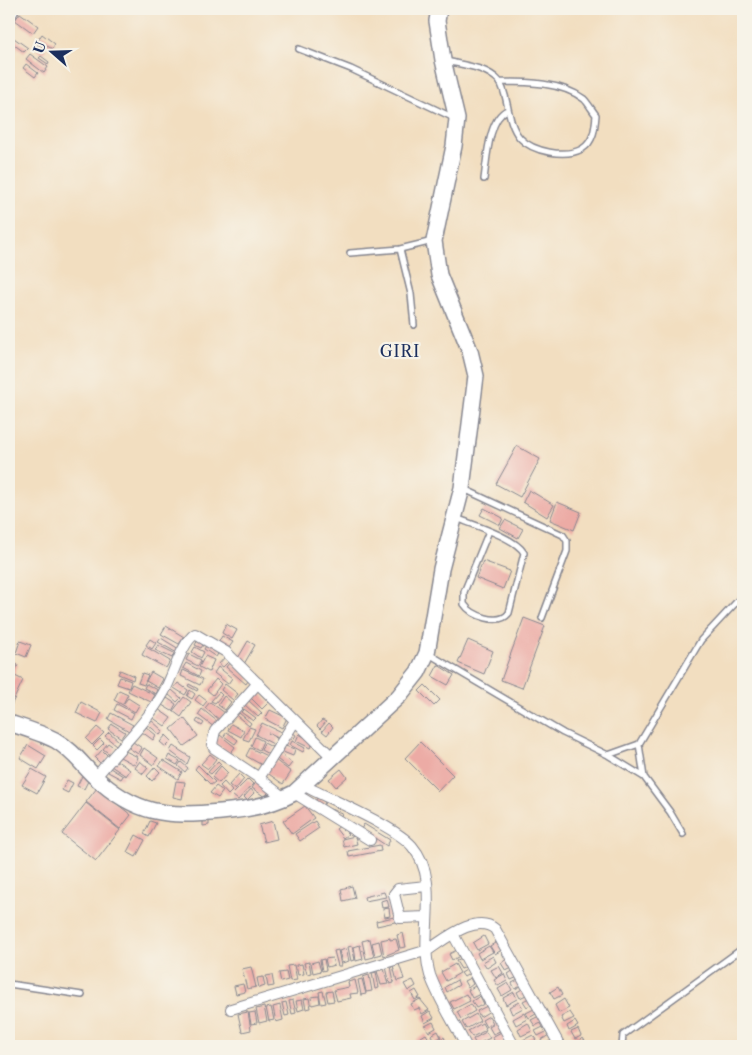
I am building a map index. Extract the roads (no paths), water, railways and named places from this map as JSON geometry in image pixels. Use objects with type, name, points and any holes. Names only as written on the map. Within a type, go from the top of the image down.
[{"type":"main road","points":[[9,723],[55,740],[121,798],[144,810],[163,814],[189,815],[225,812],[254,807],[293,792],[399,696],[418,672],[427,653],[441,569],[462,488],[476,376],[470,351],[440,274],[434,241],[454,146],[457,119],[443,60],[437,21],[439,9]]},
{"type":"street","points":[[9,18],[14,9]]},
{"type":"street","points":[[96,777],[150,714],[164,692],[188,641],[195,634],[226,652],[331,756]]},
{"type":"street","points":[[258,682],[215,731],[212,744],[214,748],[259,778],[400,836],[419,855],[424,867],[426,886],[430,975],[466,1046]]},
{"type":"street","points":[[259,778],[295,721]]},
{"type":"street","points":[[293,792],[370,840]]},
{"type":"street","points":[[426,886],[398,889],[394,894],[400,918],[427,916]]},
{"type":"street","points":[[231,1009],[428,950],[453,934],[480,922],[488,923],[495,929],[560,1046]]},
{"type":"street","points":[[453,934],[514,1046]]},
{"type":"lane","points":[[299,49],[352,69],[457,119]]},
{"type":"lane","points":[[443,60],[491,74],[500,82],[507,110],[521,138],[536,148],[560,154],[582,148],[595,132],[596,115],[585,100],[570,91],[531,82],[500,82]]},
{"type":"lane","points":[[484,179],[493,125],[498,117],[507,110]]},
{"type":"lane","points":[[350,253],[400,248],[434,241]]},
{"type":"lane","points":[[400,248],[411,294],[414,325]]},
{"type":"lane","points":[[462,488],[563,535],[567,551],[542,618]]},
{"type":"lane","points":[[454,516],[490,531],[521,546],[524,553],[509,613],[506,618],[498,620],[476,614],[464,604],[464,592],[490,531]]},
{"type":"lane","points":[[644,778],[639,744],[701,640],[743,595]]},
{"type":"lane","points":[[427,653],[563,733],[608,755],[644,778],[670,812],[683,834]]},
{"type":"lane","points":[[608,755],[639,744]]},
{"type":"lane","points":[[622,1046],[623,1035],[743,948]]},
{"type":"lane","points":[[9,984],[82,995]]},
{"type":"district","name":"GIRI","points":[[400,351]]}]
